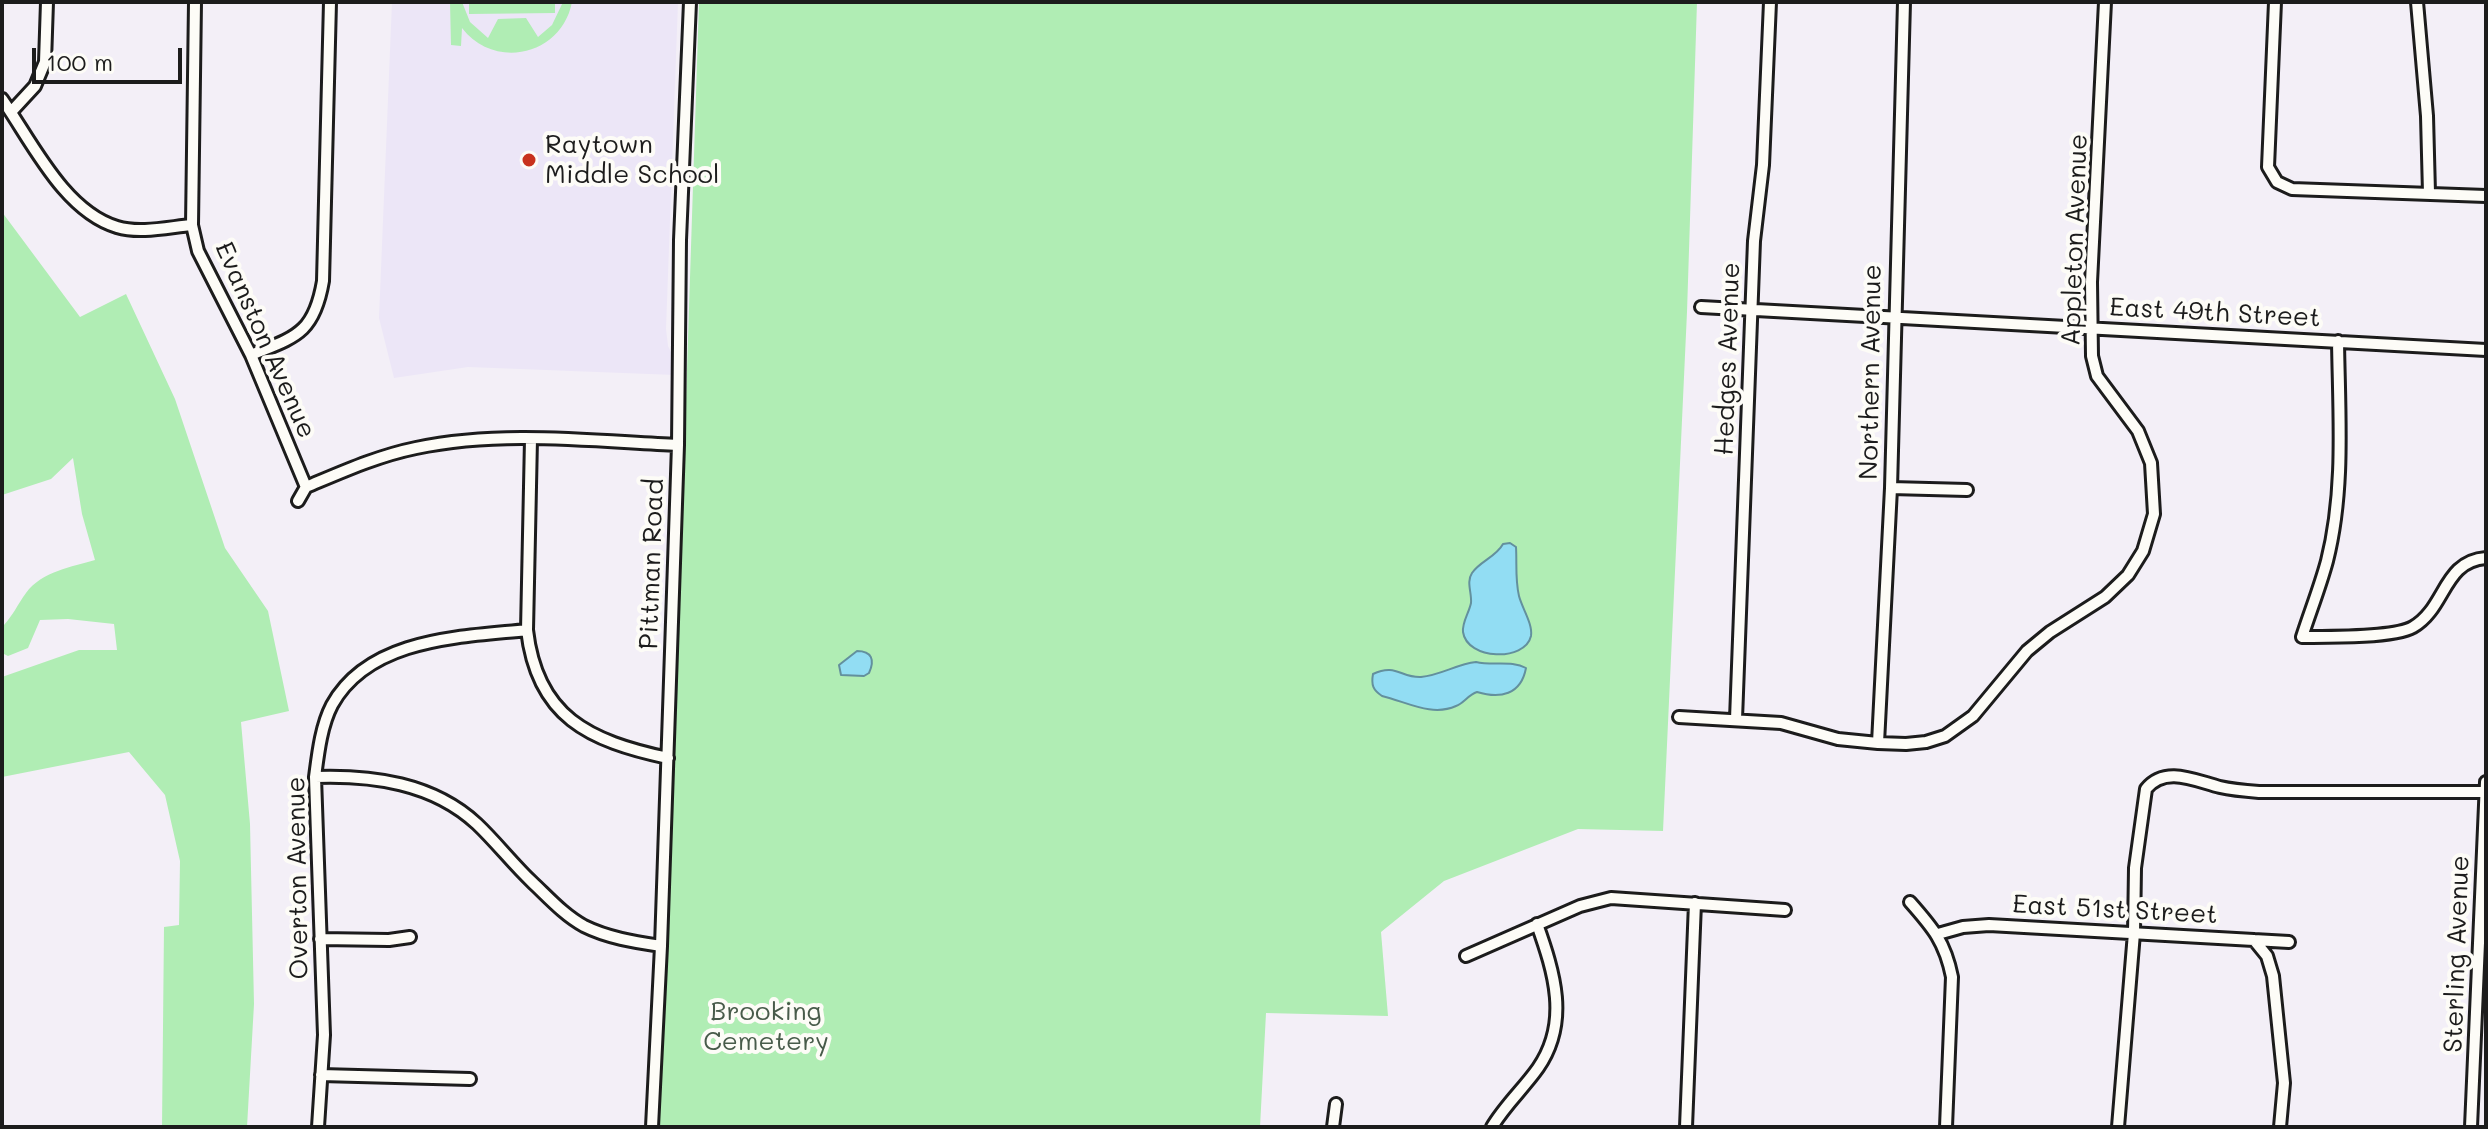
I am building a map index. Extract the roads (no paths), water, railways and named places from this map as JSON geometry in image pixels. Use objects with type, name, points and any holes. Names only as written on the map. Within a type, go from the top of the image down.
[{"type":"street","points":[[11,112],[35,86],[45,62],[47,2]]},
{"type":"street","name":"Evanston Avenue","points":[[195,2],[192,225],[198,251],[251,355],[306,487]]},
{"type":"street","points":[[251,355],[301,332],[319,306],[323,281],[330,2]]},
{"type":"street","name":"Pittman Road","points":[[652,1127],[668,758],[678,445],[680,240],[690,2]]},
{"type":"street","name":"Hedges Avenue","points":[[1736,719],[1754,241],[1763,165],[1770,2]]},
{"type":"street","name":"Northern Avenue","points":[[1878,743],[1891,488],[1904,2]]},
{"type":"street","name":"Appleton Avenue","points":[[1679,717],[1781,723],[1838,739],[1878,743],[1926,742],[1945,736],[1962,725],[2027,651],[2050,632],[2105,597],[2128,575],[2143,551],[2154,514],[2151,463],[2138,431],[2097,376],[2092,356],[2091,282],[2105,2]]},
{"type":"street","points":[[2275,2],[2268,167],[2277,182],[2292,189],[2486,196]]},
{"type":"street","points":[[2417,2],[2427,116],[2429,193]]},
{"type":"street","points":[[2,99],[66,193],[97,218],[119,228],[192,225]]},
{"type":"street","name":"East 49th Street","points":[[1701,307],[2486,350]]},
{"type":"street","points":[[2338,341],[2340,455],[2337,501],[2327,560],[2302,637],[2350,636],[2409,629],[2432,611],[2448,579],[2458,568],[2475,559],[2486,558]]},
{"type":"street","points":[[531,439],[527,630],[538,680],[545,694],[564,714],[586,730],[610,743],[668,758]]},
{"type":"street","points":[[298,501],[306,487],[363,463],[416,448],[470,440],[531,439],[678,445]]},
{"type":"street","points":[[1891,488],[1967,490]]},
{"type":"street","name":"Overton Avenue","points":[[318,1127],[324,1035],[315,777],[320,742],[331,708],[345,686],[364,668],[387,656],[461,637],[527,630]]},
{"type":"street","points":[[2118,1127],[2139,832],[2146,789],[2152,781],[2170,776],[2193,777],[2234,790],[2259,792],[2486,792]]},
{"type":"street","points":[[315,777],[377,779],[405,785],[439,798],[477,825],[504,856],[569,917],[612,937],[661,946]]},
{"type":"street","name":"Sterling Avenue","points":[[2471,1127],[2486,782]]},
{"type":"street","points":[[1466,956],[1580,906],[1611,898],[1785,910]]},
{"type":"street","points":[[1910,902],[1938,934],[1948,955],[1952,977],[1946,1127]]},
{"type":"street","points":[[1686,1127],[1695,903]]},
{"type":"street","points":[[1492,1127],[1540,1066],[1551,1040],[1556,1013],[1556,985],[1537,924]]},
{"type":"street","name":"East 51st Street","points":[[1938,934],[1963,927],[1989,925],[2289,942]]},
{"type":"street","points":[[320,939],[389,940],[410,937]]},
{"type":"street","points":[[2254,940],[2267,956],[2273,976],[2284,1083],[2280,1127]]},
{"type":"street","points":[[321,1075],[470,1079]]},
{"type":"street","points":[[1333,1127],[1336,1104]]},
{"type":"water","points":[[1510,543],[1516,547],[1518,590],[1531,636],[1527,644],[1518,650],[1496,654],[1474,648],[1463,632],[1471,603],[1470,576],[1503,544]]},
{"type":"water","points":[[857,651],[871,657],[869,673],[864,676],[841,675],[839,665]]},
{"type":"water","points":[[1476,662],[1515,664],[1526,668],[1519,684],[1508,693],[1494,695],[1477,692],[1459,705],[1438,710],[1382,696],[1373,684],[1373,674],[1381,671],[1393,670],[1421,677]]},
{"type":"place","name":"Raytown Middle School","points":[[529,160]]},
{"type":"park label","name":"Brooking Cemetery","points":[[766,1027]]}]
